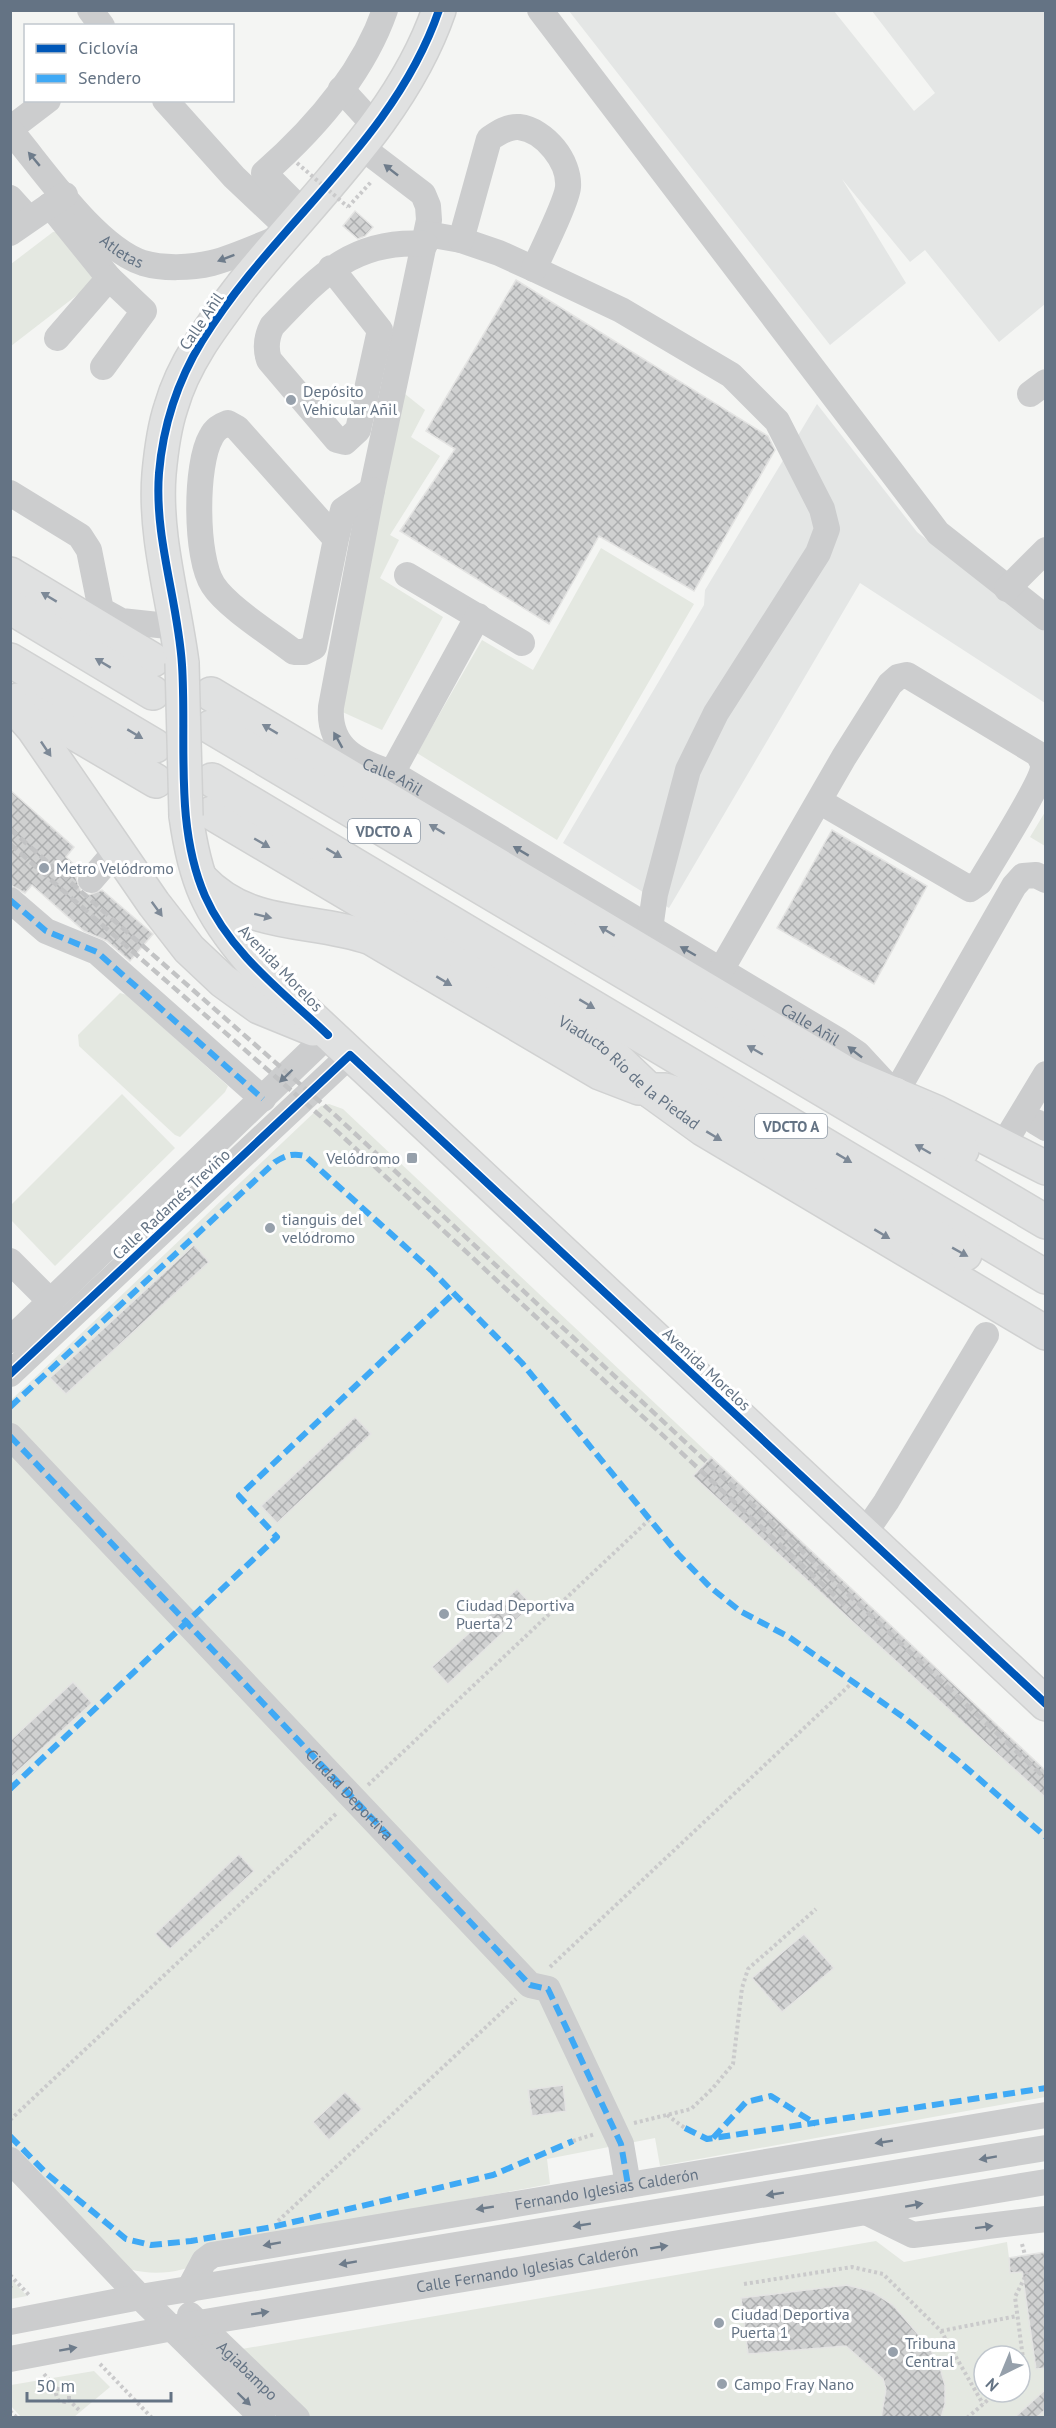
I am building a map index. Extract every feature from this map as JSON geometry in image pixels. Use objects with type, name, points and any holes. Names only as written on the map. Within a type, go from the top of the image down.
[{"type":"main road","name":"Calle Añil","points":[[199,815],[167,661],[177,627],[165,560],[159,498],[162,453],[171,407],[202,340],[291,226],[368,136],[407,81],[439,10]]},
{"type":"main road","points":[[10,574],[167,661]]},
{"type":"main road","points":[[10,607],[153,693]]},
{"type":"main road","points":[[10,660],[155,746]]},
{"type":"main road","points":[[211,694],[849,1076],[895,1094],[1010,1148],[1046,1168]]},
{"type":"main road","points":[[10,695],[156,781]]},
{"type":"main road","points":[[10,702],[33,728],[170,927],[223,981],[259,1007],[339,1045]]},
{"type":"main road","name":"VDCTO A","points":[[211,727],[1046,1222]]},
{"type":"main road","name":"Viaducto Río de la Piedad","points":[[212,780],[1046,1277]]},
{"type":"main road","name":"Avenida Morelos","points":[[199,815],[197,874],[216,917],[268,979],[1046,1704]]},
{"type":"main road","name":"Viaducto Río de la Piedad","points":[[199,815],[600,1042],[650,1090],[711,1134],[1046,1332]]},
{"type":"main road","points":[[197,874],[222,898],[247,911],[300,925],[348,931],[370,938],[600,1073],[624,1084],[650,1090],[665,1090],[692,1098],[897,1218],[976,1261],[1046,1293]]},
{"type":"main road","points":[[895,1094],[915,1117],[1046,1207]]},
{"type":"street","points":[[90,10],[100,24]]},
{"type":"street","points":[[291,226],[264,173],[305,135],[341,88],[365,52],[385,10]]},
{"type":"street","points":[[540,10],[938,533],[1006,589],[1046,618]]},
{"type":"street","points":[[341,88],[368,136]]},
{"type":"street","points":[[10,130],[45,102]]},
{"type":"street","points":[[167,102],[234,177],[291,226]]},
{"type":"street","points":[[461,240],[489,139],[501,130],[518,127],[534,132],[558,153],[566,169],[568,188],[534,269]]},
{"type":"street","name":"Atletas","points":[[10,130],[39,213],[96,232],[119,250],[142,263],[170,267],[211,264],[291,226]]},
{"type":"street","name":"Calle Añil","points":[[368,136],[423,194],[428,206],[426,239],[372,490],[332,707],[331,722],[334,733],[345,751],[362,763],[392,773],[858,1054],[895,1094]]},
{"type":"street","points":[[10,198],[39,213],[144,311],[103,367]]},
{"type":"street","points":[[330,268],[380,330],[358,430],[345,442],[337,440],[269,360],[268,334],[272,326],[330,268],[363,252],[401,242],[426,239],[461,240],[499,253],[621,310],[731,375],[777,421],[822,509],[827,529],[818,553],[716,714],[688,770],[655,894],[650,929]]},
{"type":"street","points":[[57,338],[109,278]]},
{"type":"street","points":[[336,539],[237,428],[228,423],[218,427],[210,438],[198,521],[212,584],[223,597],[294,652],[304,652],[314,647],[343,510],[372,490]]},
{"type":"street","points":[[10,493],[80,536],[88,550],[101,610],[121,621],[177,627]]},
{"type":"street","points":[[1006,589],[1046,550]]},
{"type":"street","points":[[407,575],[522,643]]},
{"type":"street","points":[[392,773],[478,616]]},
{"type":"street","points":[[721,970],[819,801],[890,684],[898,677],[907,675],[1038,754],[1042,761],[1043,769],[1034,789],[980,882],[970,889],[819,801]]},
{"type":"street","points":[[91,880],[116,851]]},
{"type":"street","points":[[895,1094],[1014,886],[1023,876],[1036,875],[1046,880]]},
{"type":"street","points":[[10,900],[46,930],[98,952],[263,1099]]},
{"type":"street","name":"Calle Radamés Treviño","points":[[10,1374],[85,1287],[263,1099],[339,1045]]},
{"type":"street","name":"Calle Radamés Treviño","points":[[10,1340],[51,1302],[85,1287],[339,1045]]},
{"type":"street","points":[[1010,1148],[1046,1074]]},
{"type":"street","points":[[1010,1148],[1042,1119]]},
{"type":"street","points":[[10,1261],[51,1302]]},
{"type":"street","points":[[864,1534],[986,1335]]},
{"type":"street","name":"Ciudad Deportiva","points":[[10,1436],[531,1985],[548,1989],[621,2144],[628,2185]]},
{"type":"street","name":"Fernando Iglesias Calderón","points":[[177,2292],[212,2255],[1046,2115]]},
{"type":"street","points":[[10,2322],[140,2297],[1046,2148]]},
{"type":"street","points":[[809,2155],[812,2188]]},
{"type":"street","name":"Agiabampo","points":[[10,2160],[171,2329],[263,2418]]},
{"type":"street","name":"Calle Fernando Iglesias Calderón","points":[[19,2358],[199,2323],[1046,2182]]},
{"type":"street","points":[[868,2212],[913,2235],[1046,2219]]},
{"type":"street","points":[[374,2227],[380,2258]]},
{"type":"street","name":"Agiabampo","points":[[107,2262],[177,2292],[199,2323],[297,2418]]},
{"type":"path","points":[[297,163],[348,207],[373,180]]},
{"type":"path","points":[[10,2120],[651,1518]]},
{"type":"path","points":[[272,2227],[853,1682]]},
{"type":"path","points":[[613,2128],[691,2109],[733,2064],[742,1988],[748,1969],[816,1909]]},
{"type":"path","points":[[666,2114],[686,2128]]},
{"type":"path","points":[[744,2284],[852,2267],[884,2274],[942,2331],[972,2386]]},
{"type":"path","points":[[1021,2344],[1015,2297],[1028,2271]]},
{"type":"path","points":[[942,2331],[1017,2316]]},
{"type":"path","points":[[83,2347],[152,2418]]},
{"type":"path","points":[[19,2358],[57,2389],[69,2390],[69,2400],[81,2412]]},
{"type":"path","points":[[57,2389],[58,2400],[65,2403],[69,2400]]},
{"type":"path","points":[[967,2418],[982,2404]]},
{"type":"path","points":[[10,2411],[17,2418]]},
{"type":"shaded area","points":[[569,11],[834,11],[914,111],[935,93],[872,11],[1045,11],[1045,304],[999,342],[925,250],[910,262],[842,179],[906,283],[830,345]]},
{"type":"shaded area","points":[[817,404],[917,532],[1045,632],[1045,703],[860,583],[669,908],[563,843],[704,605],[705,590]]},
{"type":"green space","points":[[60,231],[93,269],[94,282],[11,346],[11,264],[53,232]]},
{"type":"green space","points":[[400,390],[425,410],[411,437],[440,456],[390,535],[399,540],[380,578],[443,617],[382,730],[338,710]]},
{"type":"green space","points":[[601,548],[694,604],[557,840],[417,753],[482,640],[533,670]]},
{"type":"green space","points":[[1045,812],[1045,846],[1030,837]]},
{"type":"green space","points":[[120,993],[127,995],[228,1086],[225,1092],[180,1137],[175,1135],[79,1046],[78,1035]]},
{"type":"green space","points":[[122,1094],[175,1148],[55,1266],[11,1220],[11,1205]]},
{"type":"green space","name":"Ciudad Deportiva Puerta 2","points":[[329,1104],[343,1109],[1045,1771],[1045,2097],[660,2166],[655,2138],[547,2159],[550,2184],[268,2239],[200,2264],[167,2272],[129,2269],[11,2153],[11,1400],[321,1106]]},
{"type":"green space","name":"Ciudad Deportiva Puerta 1","points":[[876,2241],[904,2262],[1007,2242],[1009,2258],[1045,2252],[1045,2417],[299,2417],[230,2351]]},
{"type":"green space","points":[[11,2279],[27,2296],[11,2299]]},
{"type":"green space","points":[[94,2371],[110,2387],[74,2417],[21,2417],[11,2406],[11,2385]]},
{"type":"building","points":[[355,211],[373,227],[365,236],[358,239],[343,226]]},
{"type":"building","points":[[516,280],[768,436],[775,450],[694,591],[599,536],[549,624],[400,531],[455,449],[426,431]]},
{"type":"building","name":"Metro Velódromo","points":[[10,790],[74,847],[66,857],[80,870],[76,878],[81,891],[89,895],[102,890],[153,934],[130,961],[107,941],[84,931],[32,885],[25,893],[10,885]]},
{"type":"building","points":[[832,830],[927,886],[874,984],[777,928]]},
{"type":"building","points":[[194,1245],[209,1262],[66,1394],[50,1378]]},
{"type":"building","points":[[355,1417],[371,1434],[277,1523],[261,1506]]},
{"type":"building","points":[[711,1457],[1046,1771],[1046,1798],[693,1476]]},
{"type":"building","points":[[517,1589],[532,1605],[448,1684],[432,1667]]},
{"type":"building","points":[[73,1682],[92,1703],[10,1778],[10,1741]]},
{"type":"building","points":[[239,1854],[254,1871],[170,1949],[155,1934]]},
{"type":"building","points":[[804,1934],[834,1968],[782,2012],[752,1978]]},
{"type":"building","points":[[563,2085],[566,2111],[532,2116],[528,2090]]},
{"type":"building","points":[[345,2092],[362,2109],[329,2140],[313,2122]]},
{"type":"building","points":[[1046,2252],[1046,2368],[1036,2369],[1022,2272],[1010,2273],[1009,2258]]},
{"type":"building","name":"Tribuna Central","points":[[847,2285],[873,2292],[893,2305],[929,2347],[939,2364],[945,2385],[945,2404],[941,2418],[881,2418],[886,2389],[883,2379],[846,2346],[748,2354],[741,2298]]},
{"type":"building","points":[[1046,2389],[1046,2409],[1036,2418],[1014,2418],[1032,2404]]},
{"type":"railway","points":[[10,829],[334,1114],[1046,1779]]},
{"type":"railway","points":[[10,844],[326,1121],[849,1609]]},
{"type":"marked path","points":[[10,900],[46,931],[97,952],[263,1099]]},
{"type":"marked path","points":[[10,1407],[275,1162],[290,1155],[305,1156],[431,1270],[522,1363],[678,1554],[710,1587],[740,1611],[789,1637],[906,1719],[1046,1837]]},
{"type":"marked path","points":[[10,1789],[277,1537],[239,1496],[454,1293]]},
{"type":"marked path","points":[[10,1436],[530,1985],[548,1989],[621,2144],[628,2185]]},
{"type":"marked path","points":[[685,2128],[707,2139],[1046,2088]]},
{"type":"marked path","points":[[713,2138],[746,2102],[771,2096],[816,2124]]},
{"type":"marked path","points":[[10,2136],[47,2174],[126,2239],[151,2245],[191,2241],[272,2227],[493,2175],[573,2141]]},
{"type":"cycle path","points":[[328,1035],[276,988],[243,954],[216,917],[195,869],[185,811],[180,641],[163,545],[158,497],[159,473],[164,438],[178,388],[202,341],[231,299],[363,142],[393,101],[419,57],[439,10]]},
{"type":"cycle path","points":[[10,1374],[350,1055],[1046,1704]]},
{"type":"place","name":"Depósito Vehicular Añil","points":[[291,400]]},
{"type":"place","name":"Metro Velódromo","points":[[44,868]]},
{"type":"place","name":"Velódromo","points":[[412,1158]]},
{"type":"place","name":"tianguis del velódromo","points":[[270,1228]]},
{"type":"place","name":"Ciudad Deportiva Puerta 2","points":[[444,1614]]},
{"type":"place","name":"Ciudad Deportiva Puerta 1","points":[[719,2323]]},
{"type":"place","name":"Tribuna Central","points":[[893,2352]]},
{"type":"place","name":"Campo Fray Nano","points":[[722,2384]]}]
